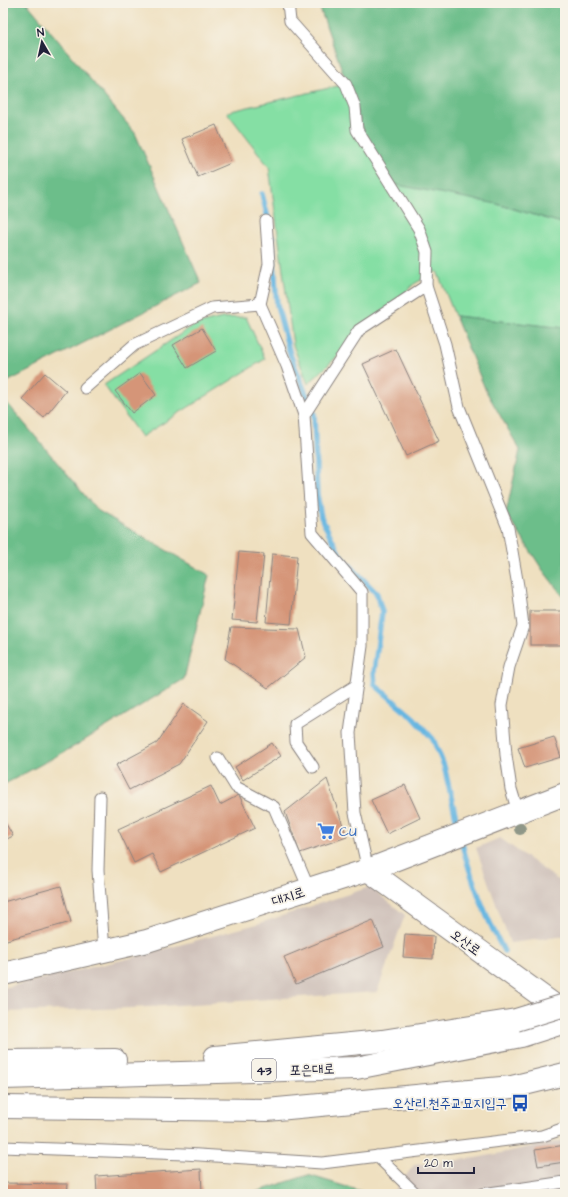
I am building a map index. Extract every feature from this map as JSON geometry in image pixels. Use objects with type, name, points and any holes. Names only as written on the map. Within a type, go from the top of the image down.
[{"type":"main road","name":"대지로","points":[[3,974],[147,941],[368,870],[565,794]]},
{"type":"main road","name":"오산로","points":[[368,870],[565,1013]]},
{"type":"main road","name":"43","points":[[518,1028],[565,1005]]},
{"type":"main road","name":"43","points":[[518,1028],[565,1022]]},
{"type":"main road","name":"포은대로","points":[[3,1060],[141,1060],[237,1056],[518,1028]]},
{"type":"main road","name":"포은대로","points":[[3,1078],[356,1068],[518,1028]]},
{"type":"main road","points":[[3,1107],[267,1110],[512,1087],[565,1074]]},
{"type":"lane","points":[[288,3],[290,21],[346,84],[355,107],[357,130],[419,229],[427,252],[426,286],[445,344],[459,407],[508,528],[518,586],[522,626],[509,667],[502,705],[506,755],[511,789],[518,812]]},
{"type":"lane","points":[[266,221],[269,264],[260,304],[287,366],[305,413],[312,533],[362,592],[362,646],[350,733],[355,813],[368,870]]},
{"type":"lane","points":[[305,413],[359,330],[426,286]]},
{"type":"lane","points":[[85,388],[134,345],[212,308],[260,304]]},
{"type":"lane","points":[[313,767],[296,742],[295,724],[357,685]]},
{"type":"lane","points":[[218,758],[236,787],[274,807],[309,889]]},
{"type":"lane","points":[[100,797],[98,870],[104,951]]},
{"type":"lane","points":[[3,1147],[184,1154],[322,1163],[542,1136],[565,1128]]},
{"type":"lane","points":[[377,1156],[416,1194]]},
{"type":"lane","points":[[482,1194],[565,1182]]},
{"type":"shaded area","points":[[500,838],[565,885],[565,936],[510,943],[476,848]]},
{"type":"shaded area","points":[[370,887],[405,915],[377,992],[132,1008],[3,1012],[3,988],[135,957],[257,924]]},
{"type":"shaded area","points":[[565,1140],[565,1194],[392,1194],[414,1165],[476,1158]]},
{"type":"green space","points":[[3,3],[27,3],[135,133],[201,283],[3,384]]},
{"type":"green space","points":[[318,3],[565,3],[565,224],[497,204],[392,184],[372,154]]},
{"type":"green space","points":[[346,84],[497,204],[565,224],[565,328],[455,316],[437,271],[414,284],[308,384],[293,345],[269,167],[227,112]]},
{"type":"green space","points":[[455,316],[565,328],[565,599],[542,569],[506,513],[520,450],[486,391]]},
{"type":"green space","points":[[246,317],[265,359],[141,437],[104,385],[194,325],[222,318]]},
{"type":"green space","points":[[3,398],[97,510],[209,575],[184,679],[75,746],[3,785]]},
{"type":"green space","points":[[308,1175],[370,1194],[250,1194]]},
{"type":"building","points":[[216,125],[231,163],[198,177],[182,139]]},
{"type":"building","points":[[202,328],[216,351],[187,368],[173,345]]},
{"type":"building","points":[[396,349],[439,441],[406,456],[363,364]]},
{"type":"building","points":[[45,373],[66,391],[44,418],[22,399]]},
{"type":"building","points":[[140,373],[156,395],[132,413],[115,391]]},
{"type":"building","points":[[239,552],[264,554],[257,622],[232,620]]},
{"type":"building","points":[[272,554],[297,556],[291,624],[266,622]]},
{"type":"building","points":[[530,611],[562,611],[562,645],[530,645]]},
{"type":"building","points":[[231,627],[299,629],[306,657],[268,688],[225,659]]},
{"type":"building","points":[[184,704],[208,721],[179,764],[129,790],[116,765],[157,743]]},
{"type":"building","points":[[554,737],[561,757],[525,768],[518,748]]},
{"type":"building","points":[[272,743],[281,756],[243,780],[235,767]]},
{"type":"building","points":[[327,779],[347,837],[300,853],[285,812]]},
{"type":"building","points":[[405,785],[420,818],[387,834],[371,800]]},
{"type":"building","points":[[211,786],[220,805],[239,795],[255,828],[161,872],[152,854],[134,863],[118,829]]},
{"type":"building","points":[[3,819],[13,836],[3,841]]},
{"type":"building","points":[[61,886],[71,922],[3,941],[3,902]]},
{"type":"building","points":[[373,920],[384,947],[296,984],[284,957]]},
{"type":"building","points":[[405,934],[434,936],[433,959],[403,957]]},
{"type":"building","points":[[565,1145],[565,1162],[538,1166],[535,1150]]},
{"type":"building","points":[[201,1169],[202,1194],[97,1194],[96,1176]]},
{"type":"building","points":[[3,1183],[68,1184],[67,1194],[3,1194]]},
{"type":"waterway","points":[[262,194],[269,222]]},
{"type":"waterway","points":[[272,237],[277,305],[290,354],[314,414],[317,494],[321,517],[340,555],[377,594],[382,612],[374,672],[375,685],[414,718],[433,739],[444,766],[459,831]]},
{"type":"waterway","points":[[461,840],[479,897],[504,951]]},
{"type":"place","name":"CU","points":[[326,831]]},
{"type":"place","name":"오산리.천주교묘지입구","points":[[520,1103]]}]
